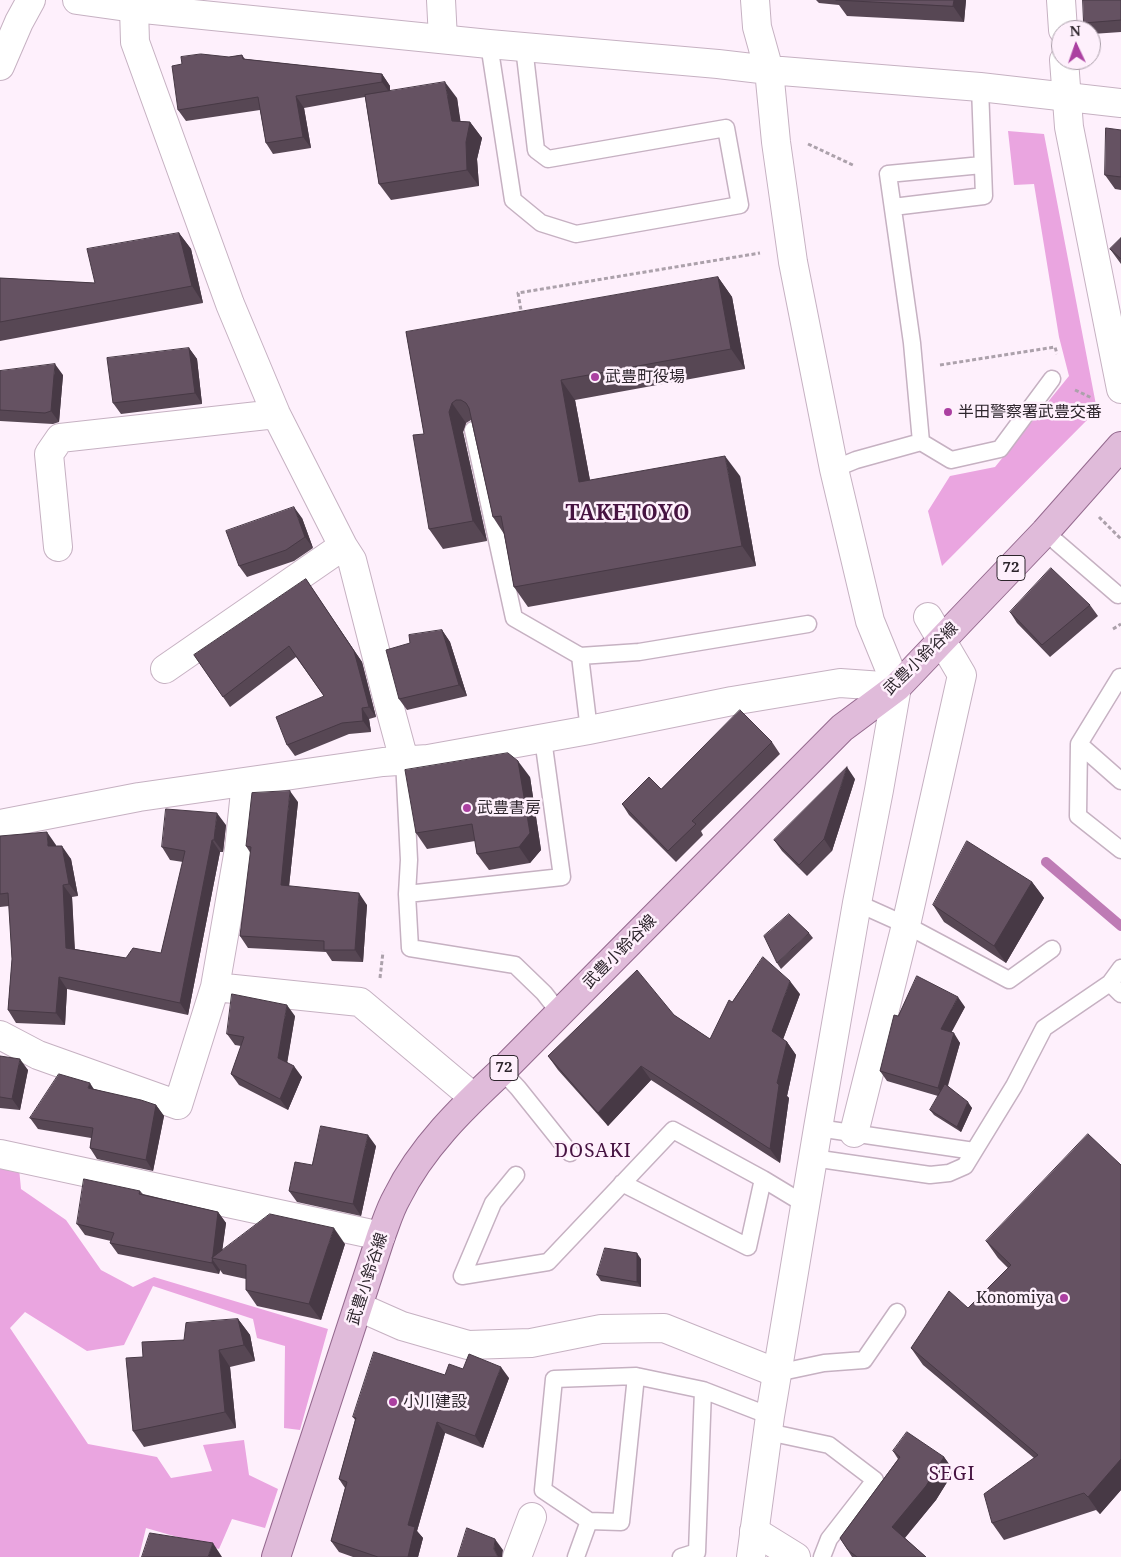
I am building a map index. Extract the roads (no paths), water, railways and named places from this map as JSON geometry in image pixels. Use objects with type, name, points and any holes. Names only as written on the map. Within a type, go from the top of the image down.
[{"type":"main road","name":"武豊小鈴谷線","points":[[276,1557],[381,1236],[397,1196],[426,1149],[473,1098],[842,728],[896,686],[935,628],[1046,532],[1121,446]]},
{"type":"street","points":[[0,66],[18,22],[31,0]]},
{"type":"street","points":[[77,0],[134,8],[489,44],[980,87],[1121,103]]},
{"type":"street","points":[[441,0],[443,39]]},
{"type":"street","points":[[755,0],[757,27],[769,70],[776,142],[794,262],[834,469],[870,621],[896,686],[818,1128],[777,1373],[752,1544],[796,1557]]},
{"type":"street","points":[[1061,0],[1062,20]]},
{"type":"street","points":[[134,8],[135,42],[230,304],[276,414],[343,546],[352,560],[404,760]]},
{"type":"street","points":[[1065,70],[1068,127],[1121,388]]},
{"type":"street","points":[[58,547],[49,454],[60,438],[276,414]]},
{"type":"street","points":[[165,669],[343,546]]},
{"type":"street","points":[[854,1134],[906,925],[962,675],[935,628]]},
{"type":"street","points":[[0,824],[139,797],[383,762],[428,759],[543,739],[732,701],[840,683],[896,686]]},
{"type":"street","points":[[0,1035],[38,1055],[178,1105],[214,987],[239,849],[246,782]]},
{"type":"street","points":[[214,987],[360,1002],[473,1098]]},
{"type":"street","points":[[0,1154],[381,1236]]},
{"type":"street","points":[[359,1307],[402,1326],[468,1345],[531,1343],[601,1329],[664,1328],[777,1373]]},
{"type":"street","points":[[517,1557],[532,1517]]},
{"type":"lane","points":[[489,44],[513,200],[541,223],[576,234],[740,205],[726,128],[548,159],[536,150],[524,47]]},
{"type":"lane","points":[[893,207],[984,196],[980,87]]},
{"type":"lane","points":[[921,442],[914,369],[888,174],[982,165]]},
{"type":"lane","points":[[834,469],[856,460],[921,442],[951,460],[1000,449],[1052,379]]},
{"type":"lane","points":[[473,430],[514,618],[580,656],[639,652],[808,624]]},
{"type":"lane","points":[[1046,532],[1118,595]]},
{"type":"lane","points":[[580,656],[589,730]]},
{"type":"lane","points":[[1121,678],[1079,744],[1078,816],[1121,850]]},
{"type":"lane","points":[[407,894],[562,877],[543,739]]},
{"type":"lane","points":[[1079,744],[1121,781]]},
{"type":"lane","points":[[404,760],[409,860],[407,894],[410,948],[515,965],[544,993],[560,1012]]},
{"type":"lane","points":[[857,903],[906,925],[1009,980],[1052,949]]},
{"type":"lane","points":[[813,1158],[930,1176],[949,1173],[965,1166],[1014,1086],[1044,1028],[1116,989],[1121,968]]},
{"type":"lane","points":[[502,1071],[570,1153]]},
{"type":"lane","points":[[818,1128],[974,1151]]},
{"type":"lane","points":[[516,1175],[493,1203],[462,1276],[548,1262],[673,1130],[763,1179],[806,1206]]},
{"type":"lane","points":[[622,1183],[748,1247],[763,1179]]},
{"type":"lane","points":[[777,1373],[824,1363],[864,1360],[898,1312]]},
{"type":"lane","points":[[636,1376],[621,1522],[589,1521],[543,1490],[554,1379],[636,1376],[704,1390],[769,1424],[829,1445],[875,1480],[828,1539],[822,1557]]},
{"type":"lane","points":[[681,1557],[697,1552],[704,1390]]},
{"type":"lane","points":[[576,1557],[589,1521]]},
{"type":"waterway","points":[[1046,862],[1121,926]]},
{"type":"place","name":"武豊町役場","points":[[595,377]]},
{"type":"place","name":"半田警察署武豊交番","points":[[948,412]]},
{"type":"place","name":"武豊書房","points":[[467,808]]},
{"type":"place","name":"Konomiya","points":[[1064,1298]]},
{"type":"place","name":"小川建設","points":[[393,1402]]},
{"type":"district","name":"TAKETOYO","points":[[628,514]]},
{"type":"district","name":"DOSAKI","points":[[593,1152]]},
{"type":"district","name":"SEGI","points":[[952,1475]]}]
